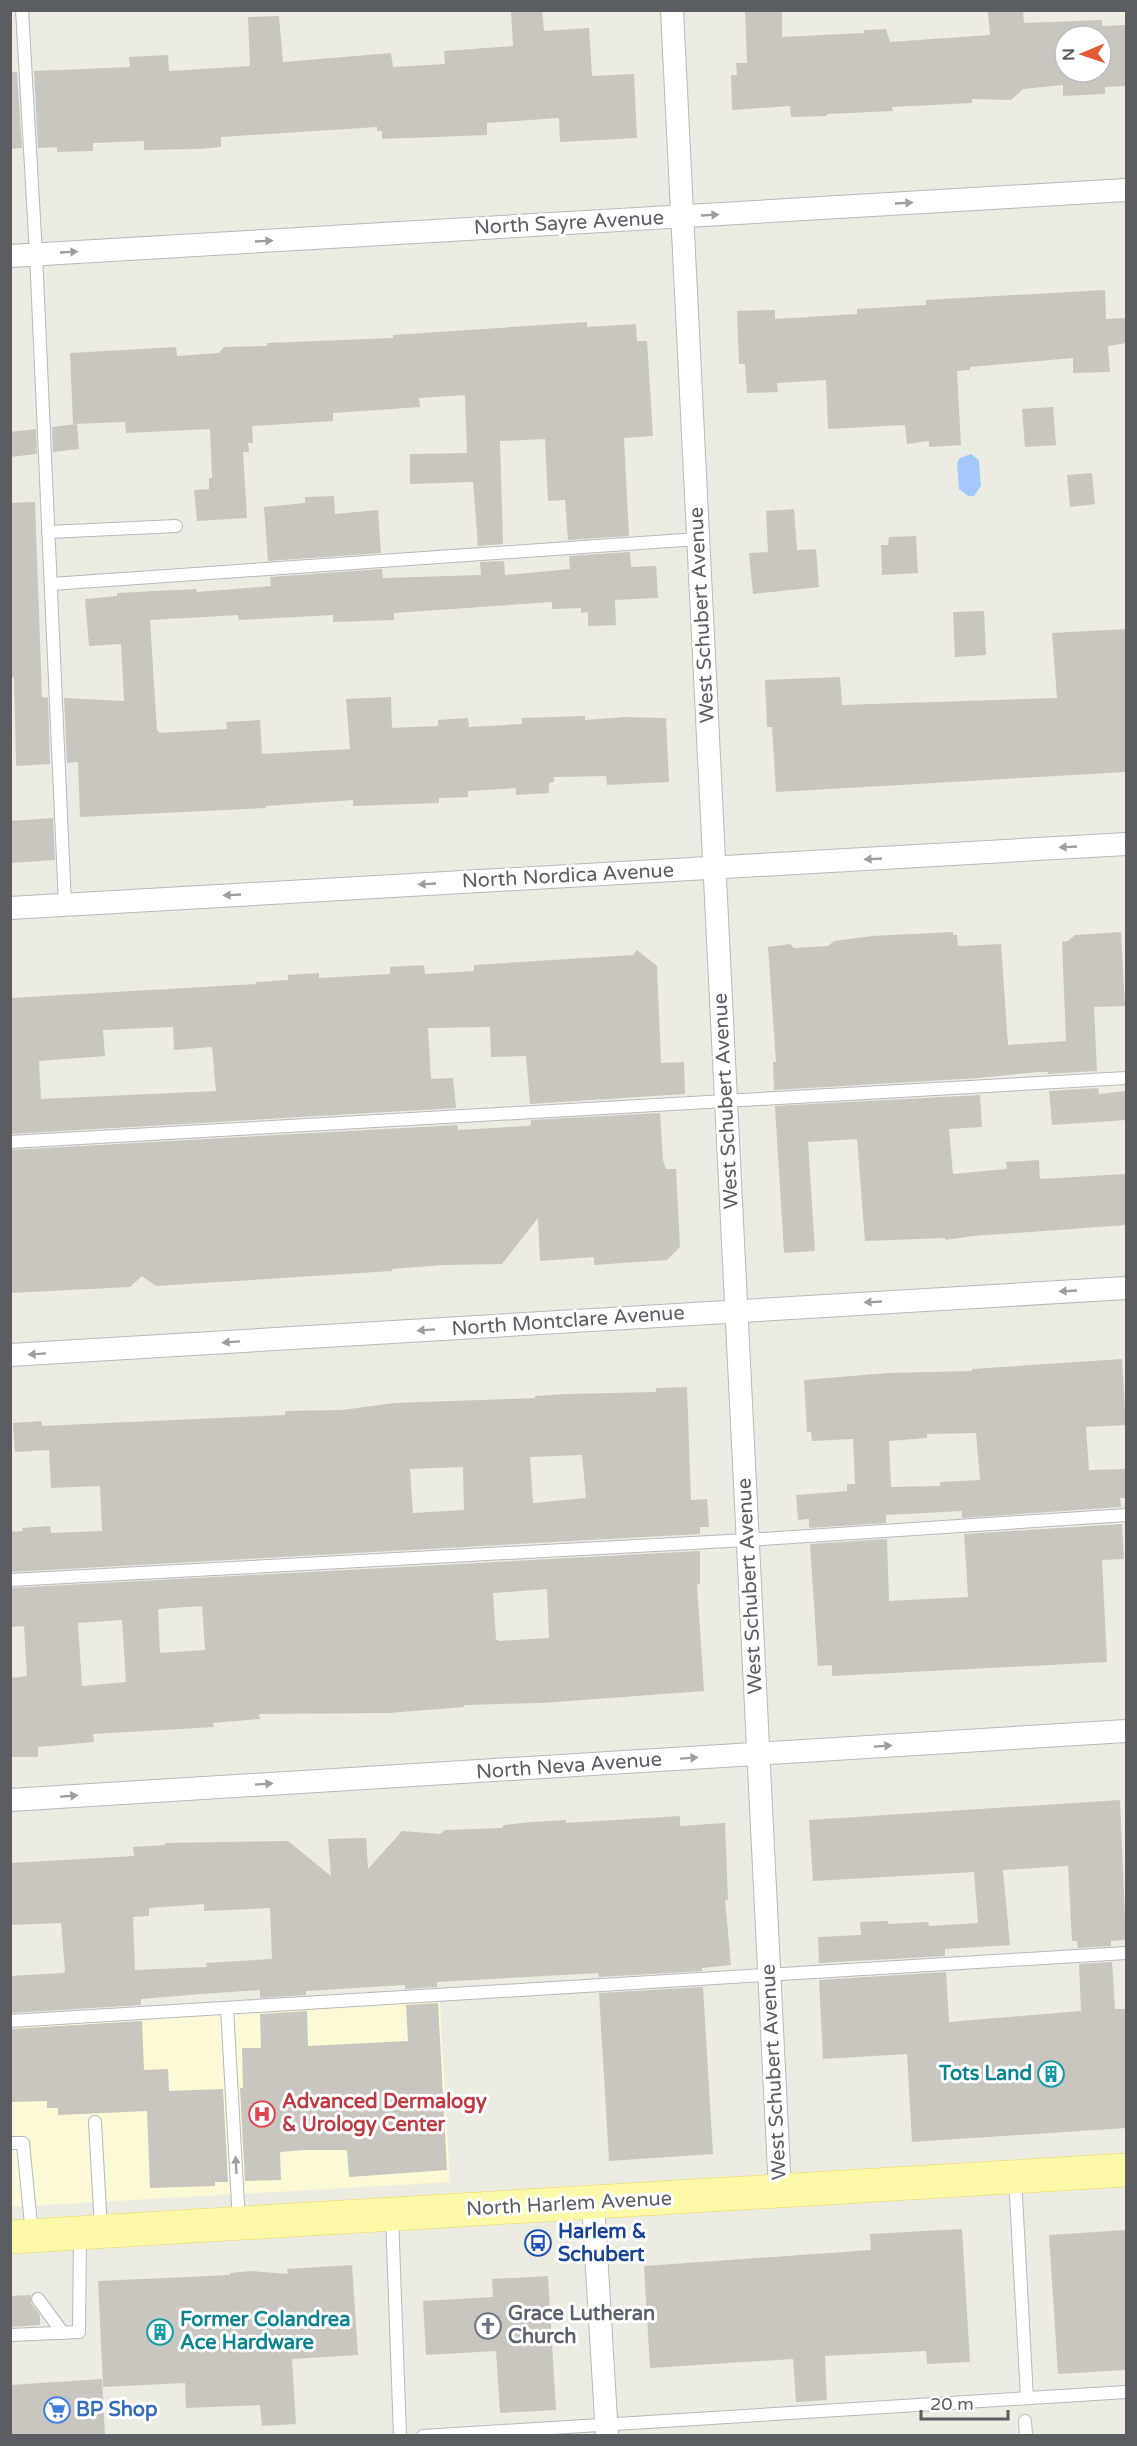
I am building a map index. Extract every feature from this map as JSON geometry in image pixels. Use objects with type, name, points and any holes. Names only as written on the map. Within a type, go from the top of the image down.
[{"type":"main road","name":"North Harlem Avenue","points":[[21,2237],[1126,2170]]},
{"type":"street","name":"West Schubert Avenue","points":[[672,10],[780,2191]]},
{"type":"street","name":"North Sayre Avenue","points":[[10,256],[1126,190]]},
{"type":"street","name":"North Nordica Avenue","points":[[10,908],[1126,844]]},
{"type":"street","name":"North Montclare Avenue","points":[[10,1355],[1126,1288]]},
{"type":"street","name":"North Neva Avenue","points":[[10,1800],[1126,1731]]},
{"type":"street","points":[[593,2202],[607,2430]]},
{"type":"lane","points":[[22,10],[36,254],[65,905]]},
{"type":"lane","points":[[48,532],[176,526]]},
{"type":"lane","points":[[51,584],[698,539]]},
{"type":"lane","points":[[10,1142],[1126,1078]]},
{"type":"lane","points":[[10,1580],[747,1540],[1126,1515]]},
{"type":"lane","points":[[10,2020],[1126,1953]]},
{"type":"lane","points":[[227,2008],[239,2224]]},
{"type":"lane","points":[[10,2335],[79,2332],[91,2233],[95,2122]]},
{"type":"lane","points":[[10,2143],[23,2143],[21,2237]]},
{"type":"lane","points":[[1015,2177],[1028,2398]]},
{"type":"lane","points":[[392,2215],[400,2436]]},
{"type":"lane","points":[[38,2299],[63,2333]]},
{"type":"lane","points":[[423,2436],[607,2430],[1126,2392]]},
{"type":"lane","points":[[1025,2421],[1026,2436]]},
{"type":"shaded area","points":[[440,2001],[450,2182],[11,2207],[11,2027]]},
{"type":"water","points":[[971,454],[979,460],[981,486],[974,496],[968,496],[959,489],[957,463],[960,458]]},
{"type":"building","points":[[511,10],[542,10],[544,31],[589,28],[592,76],[634,74],[637,138],[560,142],[559,118],[487,123],[487,135],[382,139],[382,131],[377,131],[377,127],[221,137],[221,147],[198,149],[144,150],[144,141],[93,143],[93,151],[57,152],[57,147],[38,148],[34,71],[130,67],[129,57],[168,55],[169,71],[250,66],[248,17],[279,16],[283,62],[391,53],[393,67],[445,64],[444,51],[513,46]]},
{"type":"building","points":[[745,10],[782,10],[782,37],[864,33],[864,30],[886,29],[890,42],[990,35],[988,12],[1023,10],[1024,23],[1102,20],[1102,24],[1053,24],[1053,84],[1113,84],[1113,26],[1126,25],[1126,86],[1105,87],[1105,94],[1063,96],[1063,85],[1023,89],[1011,100],[972,99],[972,103],[892,107],[893,111],[791,117],[790,106],[732,110],[731,75],[737,75],[736,63],[747,63]]},
{"type":"building","points":[[10,72],[17,72],[22,148],[10,149]]},
{"type":"building","points":[[1105,290],[1106,319],[1126,318],[1126,343],[1108,346],[1110,372],[1073,373],[1073,358],[970,367],[970,370],[957,371],[961,445],[929,447],[929,441],[907,444],[905,425],[828,429],[826,380],[777,383],[778,392],[747,393],[745,364],[739,364],[737,311],[775,310],[775,319],[857,314],[857,309],[926,305],[926,300]]},
{"type":"building","points":[[587,322],[587,327],[636,324],[637,341],[647,341],[653,436],[624,438],[629,536],[568,540],[565,500],[548,501],[545,439],[500,441],[503,544],[478,546],[473,482],[410,484],[410,454],[467,453],[465,395],[419,398],[420,407],[333,413],[333,421],[252,426],[253,443],[248,443],[249,452],[243,452],[247,518],[197,521],[194,490],[209,489],[209,478],[212,478],[210,429],[126,433],[125,422],[73,424],[70,353],[176,347],[177,356],[219,353],[224,347],[267,346],[267,343],[393,338],[393,335]]},
{"type":"building","points":[[1053,407],[1056,445],[1025,447],[1022,409]]},
{"type":"building","points":[[77,424],[79,449],[53,452],[52,427]]},
{"type":"building","points":[[36,429],[37,454],[10,457],[10,432]]},
{"type":"building","points":[[1092,473],[1095,504],[1070,507],[1067,475]]},
{"type":"building","points":[[334,496],[335,514],[378,510],[381,553],[268,561],[264,507],[305,503],[305,497]]},
{"type":"building","points":[[35,502],[42,697],[48,698],[50,764],[16,766],[14,677],[10,677],[10,503]]},
{"type":"building","points":[[794,509],[797,550],[816,549],[819,587],[753,594],[749,553],[768,552],[766,511]]},
{"type":"building","points":[[916,536],[918,573],[882,575],[881,545],[888,545],[889,537]]},
{"type":"building","points":[[630,552],[631,567],[656,566],[658,598],[615,600],[616,625],[588,626],[588,612],[581,613],[581,608],[552,609],[552,602],[394,613],[394,620],[333,622],[333,615],[239,620],[238,615],[150,620],[157,730],[160,733],[227,729],[226,722],[260,720],[262,754],[350,749],[346,699],[391,697],[392,728],[438,726],[438,720],[468,718],[469,727],[522,724],[522,718],[585,716],[585,720],[624,717],[666,718],[669,782],[607,785],[606,776],[554,777],[554,782],[549,783],[549,793],[516,795],[516,788],[468,791],[468,797],[439,798],[439,803],[353,806],[353,800],[266,806],[266,808],[80,817],[78,762],[67,763],[64,698],[124,701],[121,644],[89,646],[85,599],[117,596],[117,593],[196,589],[197,592],[271,586],[270,577],[382,569],[383,578],[481,575],[480,562],[504,561],[505,575],[570,569],[569,556]]},
{"type":"building","points":[[984,611],[986,655],[955,657],[953,612]]},
{"type":"building","points":[[1126,629],[1126,772],[776,792],[772,727],[767,727],[765,680],[840,677],[842,705],[1057,698],[1052,633]]},
{"type":"building","points":[[53,818],[55,860],[10,863],[10,821]]},
{"type":"building","points":[[953,932],[953,935],[957,935],[958,946],[1001,944],[1008,1045],[1066,1041],[1062,942],[1068,941],[1075,935],[1121,932],[1125,1006],[1094,1007],[1097,1071],[1048,1074],[1048,1072],[1038,1072],[979,1078],[774,1090],[773,1062],[776,1062],[768,947],[790,944],[794,948],[828,946],[834,941],[872,936]]},
{"type":"building","points":[[637,950],[657,966],[661,1063],[684,1062],[685,1094],[530,1104],[526,1056],[491,1057],[490,1027],[428,1028],[431,1079],[453,1078],[456,1108],[10,1134],[10,998],[256,984],[256,982],[288,980],[288,975],[319,973],[319,978],[390,974],[390,967],[424,965],[425,974],[474,971],[474,965],[633,955]],"holes":[[[173,1027],[174,1050],[212,1047],[216,1091],[41,1099],[39,1061],[105,1056],[103,1030]]]},
{"type":"building","points":[[1098,1088],[1099,1094],[1126,1091],[1126,1120],[1052,1125],[1049,1091]]},
{"type":"building","points":[[980,1095],[982,1127],[949,1129],[953,1174],[1007,1169],[1006,1162],[1039,1160],[1040,1179],[1126,1174],[1126,1225],[945,1240],[945,1238],[865,1241],[857,1139],[808,1142],[815,1251],[784,1253],[775,1106]]},
{"type":"building","points":[[660,1113],[663,1160],[666,1169],[676,1169],[680,1247],[667,1260],[594,1265],[594,1257],[540,1261],[538,1218],[502,1264],[444,1265],[392,1269],[392,1271],[156,1286],[142,1276],[130,1287],[10,1293],[10,1150],[457,1125],[458,1130],[528,1126],[531,1125],[531,1120]]},
{"type":"building","points":[[1122,1359],[1126,1425],[1086,1427],[1089,1470],[1126,1469],[1126,1498],[1120,1498],[1121,1507],[962,1518],[962,1511],[886,1515],[886,1523],[809,1528],[809,1519],[798,1520],[796,1495],[847,1491],[847,1484],[855,1484],[853,1439],[812,1441],[811,1432],[807,1432],[804,1380],[887,1373],[972,1371],[972,1369]],"holes":[[[976,1433],[980,1480],[940,1482],[940,1486],[891,1487],[889,1441],[927,1438],[927,1434]]]},
{"type":"building","points":[[687,1387],[691,1500],[707,1499],[709,1527],[700,1527],[700,1534],[10,1572],[10,1532],[23,1531],[22,1528],[50,1526],[51,1533],[102,1531],[100,1486],[51,1488],[49,1450],[15,1452],[13,1423],[41,1421],[42,1426],[285,1415],[285,1411],[342,1410],[394,1403],[656,1392],[656,1388]],"holes":[[[582,1455],[586,1498],[533,1503],[530,1457]],[[463,1467],[464,1510],[413,1513],[410,1469]]]},
{"type":"building","points":[[1122,1524],[1124,1559],[1102,1560],[1107,1662],[832,1676],[832,1665],[818,1666],[810,1544],[887,1539],[889,1601],[968,1597],[964,1534]]},
{"type":"building","points":[[700,1551],[700,1584],[697,1584],[704,1691],[542,1703],[464,1705],[464,1707],[388,1713],[259,1714],[260,1719],[213,1723],[214,1727],[93,1734],[94,1742],[38,1747],[38,1757],[10,1757],[10,1678],[27,1676],[24,1626],[10,1627],[10,1588]],"holes":[[[547,1589],[549,1638],[499,1641],[496,1639],[493,1593]],[[202,1606],[205,1650],[160,1653],[158,1609]],[[122,1620],[126,1682],[82,1686],[78,1623]]]},
{"type":"building","points":[[1120,1800],[1126,1940],[1111,1941],[1111,1946],[1078,1948],[1077,1941],[1072,1941],[1068,1866],[1003,1870],[1010,1945],[945,1949],[945,1956],[819,1963],[818,1937],[861,1935],[860,1922],[888,1921],[888,1924],[928,1922],[929,1926],[978,1923],[974,1872],[813,1881],[809,1820]]},
{"type":"building","points":[[680,1816],[680,1826],[725,1823],[728,1900],[725,1900],[731,1965],[702,1968],[702,1971],[599,1977],[598,1973],[437,1982],[437,1987],[405,1989],[405,1985],[306,1991],[306,1995],[260,1998],[260,1990],[141,1999],[141,2005],[10,2013],[10,1976],[63,1973],[65,1971],[61,1923],[10,1925],[10,1863],[134,1856],[133,1847],[165,1845],[165,1843],[288,1841],[331,1876],[328,1839],[366,1838],[368,1869],[402,1831],[440,1834],[445,1830],[502,1828],[504,1825],[532,1822],[566,1820],[566,1823]],"holes":[[[204,1904],[204,1911],[270,1908],[272,1959],[206,1963],[207,1967],[135,1970],[133,1917],[149,1916],[149,1908]]]},
{"type":"building","points":[[1112,1962],[1115,2009],[1126,2009],[1126,2128],[912,2142],[907,2054],[823,2059],[819,1980],[946,1972],[949,2022],[1081,2011],[1079,1964]]},
{"type":"building","points":[[703,1987],[713,2154],[609,2161],[599,1993]]},
{"type":"building","points":[[438,2003],[447,2170],[349,2177],[347,2150],[304,2150],[280,2152],[281,2180],[245,2181],[240,2088],[243,2088],[242,2048],[261,2048],[260,2014],[307,2011],[308,2046],[408,2041],[406,2005]]},
{"type":"building","points":[[142,2021],[144,2070],[168,2069],[169,2091],[223,2089],[228,2182],[215,2182],[215,2186],[150,2188],[147,2111],[58,2115],[58,2108],[47,2108],[47,2101],[10,2102],[10,2029]]},
{"type":"building","points":[[962,2229],[970,2362],[927,2364],[926,2351],[825,2356],[827,2400],[796,2402],[793,2359],[650,2368],[644,2266],[871,2250],[870,2234]]},
{"type":"building","points":[[1126,2230],[1126,2370],[1058,2374],[1049,2235]]},
{"type":"building","points":[[352,2265],[358,2355],[292,2359],[296,2424],[262,2426],[260,2405],[186,2408],[185,2383],[103,2387],[98,2281],[230,2275],[230,2273],[252,2271],[288,2274],[287,2269]]},
{"type":"building","name":"Grace Lutheran Church","points":[[548,2276],[556,2410],[500,2413],[496,2351],[426,2355],[423,2301],[493,2297],[492,2279]]},
{"type":"building","points":[[31,2295],[31,2303],[40,2315],[40,2325],[10,2327],[10,2296]]},
{"type":"building","name":"BP Shop","points":[[102,2379],[105,2436],[10,2436],[10,2385]]},
{"type":"place","name":"Tots Land","points":[[1051,2074]]},
{"type":"place","name":"Advanced Dermalogy & Urology Center","points":[[262,2114]]},
{"type":"place","name":"Harlem & Schubert","points":[[538,2243]]},
{"type":"place","name":"Grace Lutheran Church","points":[[488,2326]]},
{"type":"place","name":"Former Colandrea Ace Hardware","points":[[160,2332]]},
{"type":"place","name":"BP Shop","points":[[57,2410]]}]
